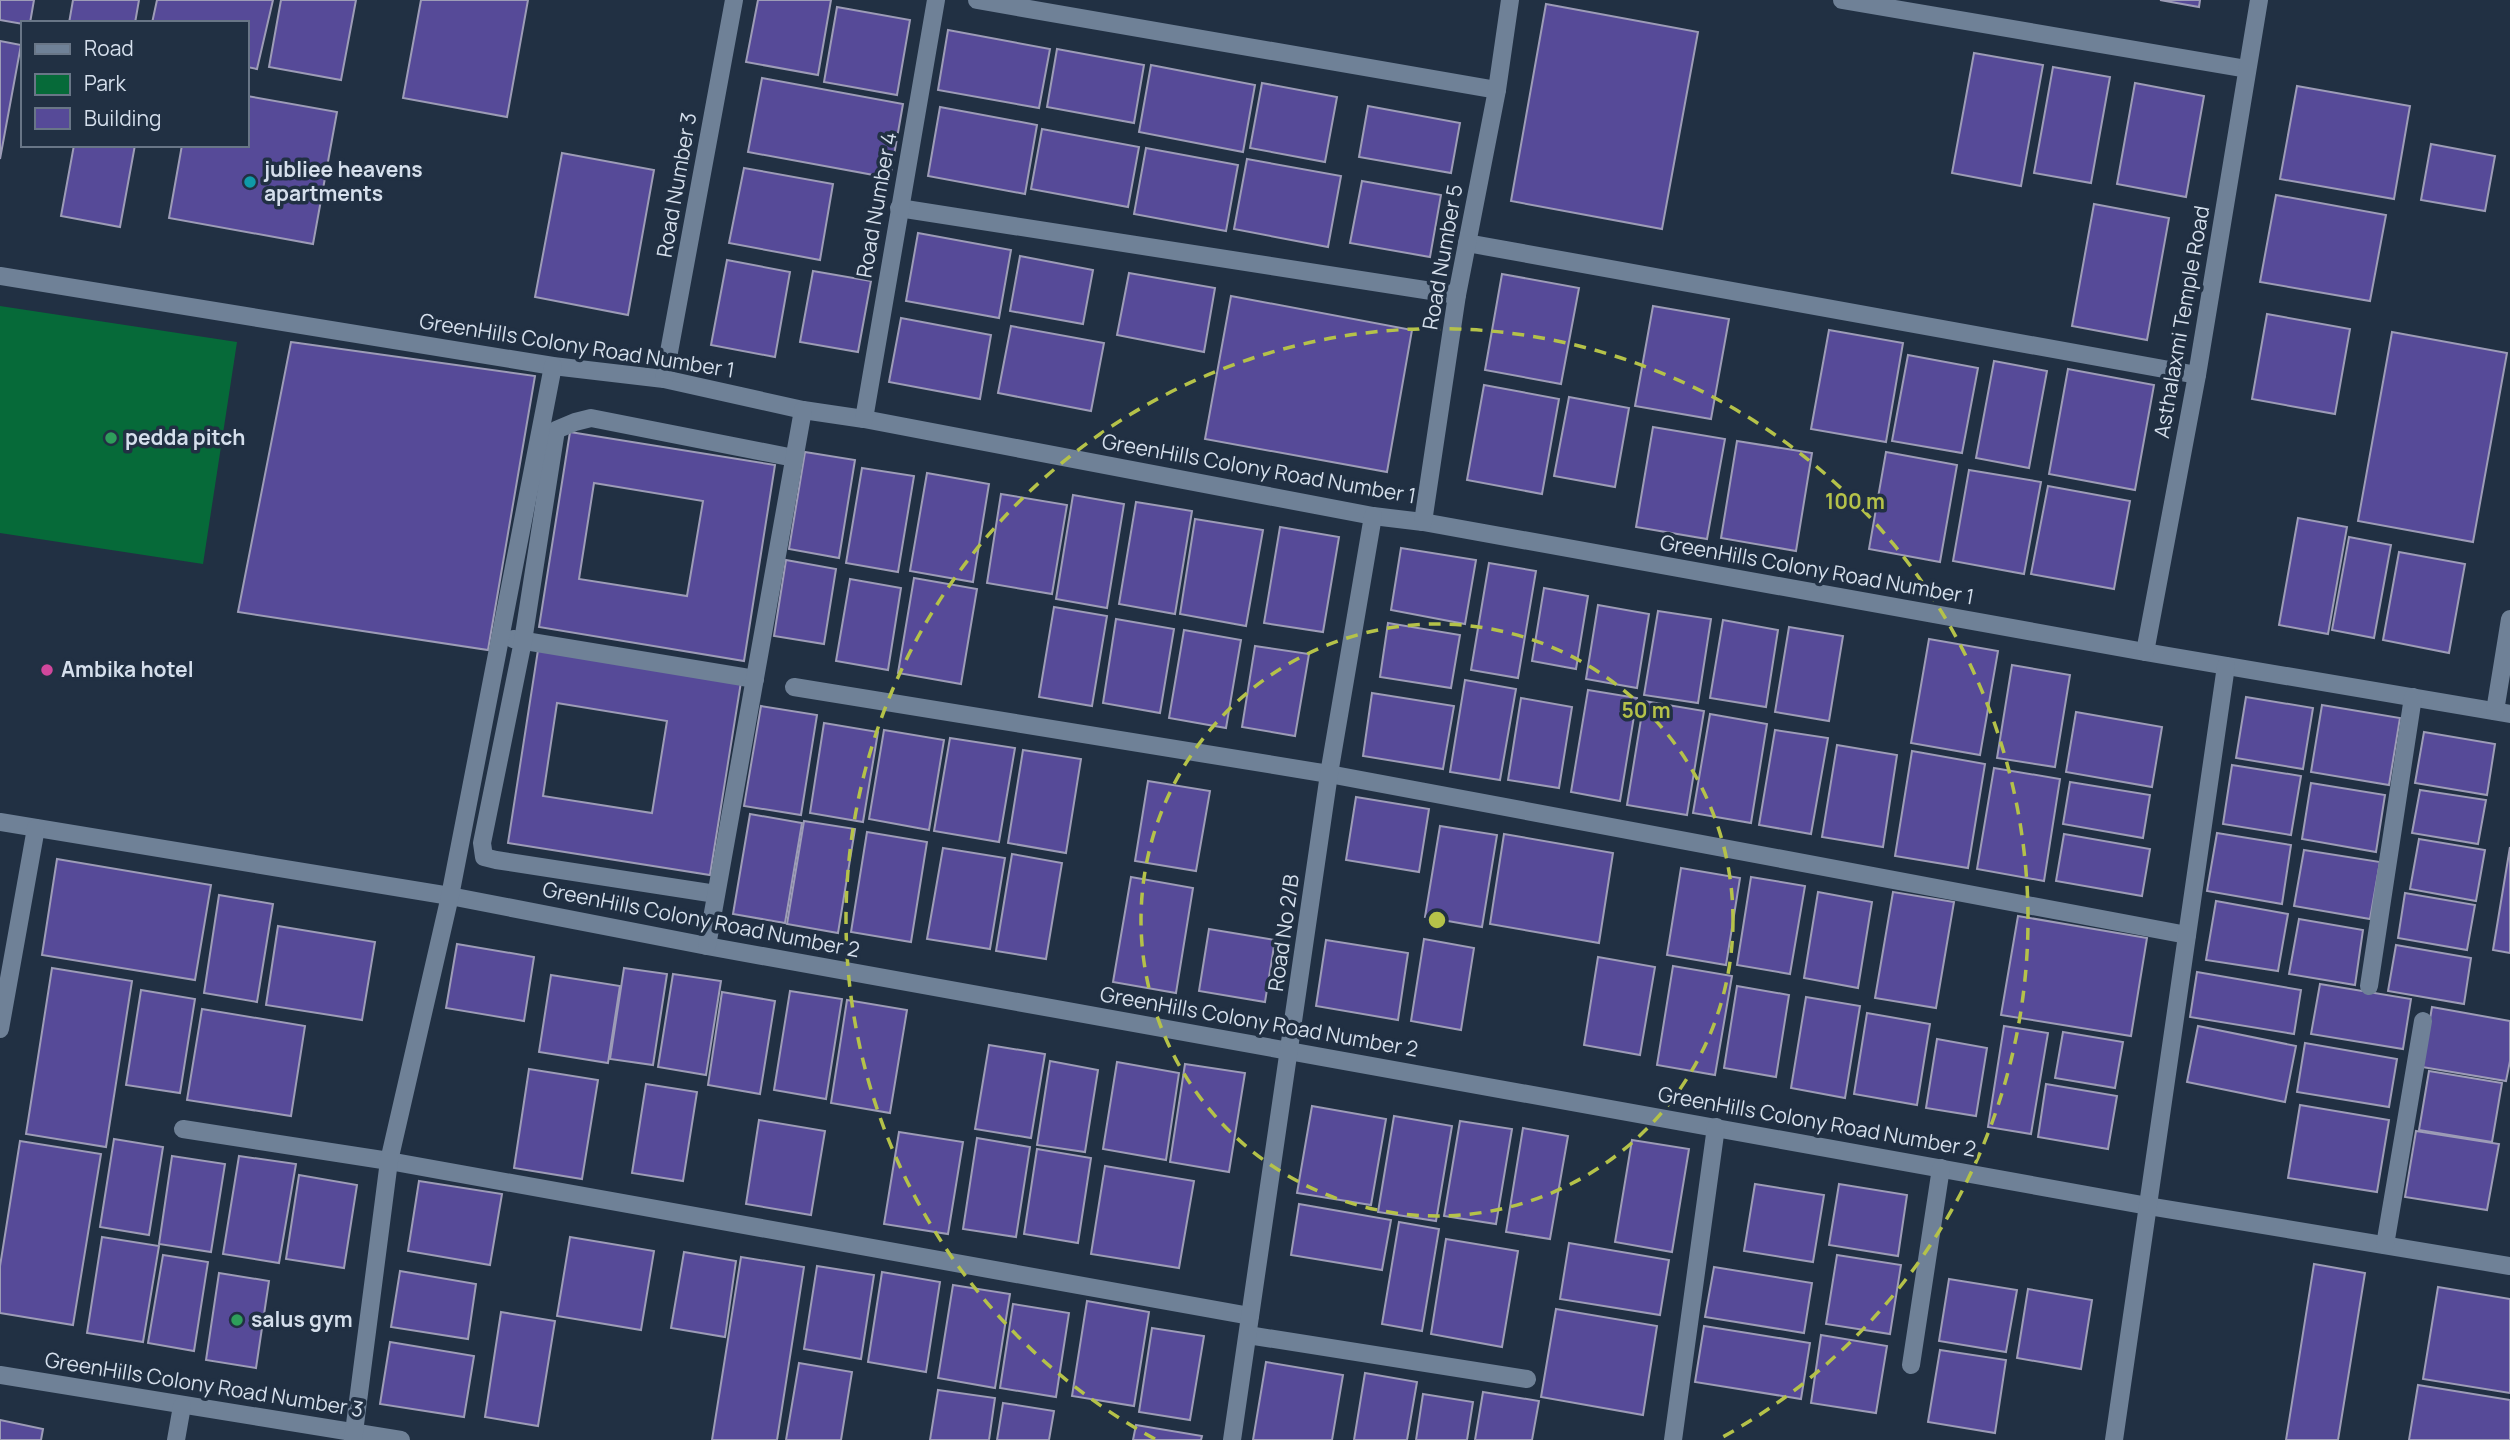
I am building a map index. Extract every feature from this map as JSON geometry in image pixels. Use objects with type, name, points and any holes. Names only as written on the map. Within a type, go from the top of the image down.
[{"type":"street","name":"Road Number 3","points":[[664,379],[734,0]]},
{"type":"street","name":"Road Number 4","points":[[864,419],[936,0]]},
{"type":"street","points":[[977,0],[1497,90]]},
{"type":"street","name":"Road Number 5","points":[[1423,522],[1457,295],[1497,90],[1510,0]]},
{"type":"street","points":[[1842,0],[2247,69]]},
{"type":"street","name":"Asthalaxmi Temple Road","points":[[2145,652],[2197,375],[2259,0]]},
{"type":"street","points":[[900,208],[1457,295]]},
{"type":"street","points":[[1467,243],[2197,375]]},
{"type":"street","name":"GreenHills Colony Road Number 1","points":[[0,276],[553,366],[664,379],[803,410],[864,419],[1373,516],[1423,522],[2145,652],[2502,713]]},
{"type":"street","points":[[354,1436],[389,1161],[450,896],[553,366]]},
{"type":"street","points":[[707,946],[803,410]]},
{"type":"street","points":[[716,894],[484,857],[482,843],[523,641],[556,430],[591,418],[794,458]]},
{"type":"street","name":"Road No 2/B","points":[[1232,1440],[1329,774],[1373,516]]},
{"type":"street","points":[[2502,713],[2510,619]]},
{"type":"street","points":[[499,636],[755,679]]},
{"type":"street","points":[[2114,1440],[2226,666]]},
{"type":"street","points":[[794,687],[1329,774],[2187,935]]},
{"type":"street","points":[[2369,986],[2413,697]]},
{"type":"street","name":"GreenHills Colony Road Number 2","points":[[0,822],[450,896],[707,946],[2148,1206],[2510,1266]]},
{"type":"street","points":[[0,1029],[36,828]]},
{"type":"street","points":[[2385,1245],[2424,1021]]},
{"type":"street","points":[[1673,1440],[1716,1127]]},
{"type":"street","points":[[183,1129],[389,1161],[1250,1316]]},
{"type":"street","points":[[1911,1365],[1941,1168]]},
{"type":"street","points":[[1248,1335],[1527,1379]]},
{"type":"street","name":"GreenHills Colony Road Number 3","points":[[0,1375],[354,1436],[401,1440]]},
{"type":"street","points":[[176,1440],[183,1406]]},
{"type":"green space","name":"pedda pitch","points":[[0,306],[237,342],[203,564],[0,533]]},
{"type":"building","points":[[0,0],[34,0],[30,21],[21,21],[21,24],[0,20]]},
{"type":"building","points":[[73,0],[139,0],[135,21],[69,21]]},
{"type":"building","points":[[157,0],[273,0],[257,69],[248,67],[248,21],[152,21]]},
{"type":"building","points":[[281,0],[356,0],[341,80],[269,67]]},
{"type":"building","points":[[421,0],[528,0],[507,117],[403,98]]},
{"type":"building","points":[[758,0],[831,0],[818,75],[746,62]]},
{"type":"building","points":[[2160,0],[2200,0],[2199,7]]},
{"type":"building","points":[[1546,4],[1698,32],[1662,229],[1511,201]]},
{"type":"building","points":[[837,7],[910,20],[897,95],[824,82]]},
{"type":"building","points":[[948,30],[1050,49],[1039,108],[938,90]]},
{"type":"building","points":[[0,41],[21,45],[0,159]]},
{"type":"building","points":[[1057,49],[1144,65],[1134,123],[1047,107]]},
{"type":"building","points":[[1974,53],[2043,65],[2021,186],[1952,173]]},
{"type":"building","points":[[1151,65],[1255,85],[1243,152],[1139,132]]},
{"type":"building","points":[[2053,67],[2110,77],[2091,183],[2034,173]]},
{"type":"building","points":[[762,78],[903,104],[890,178],[748,152]]},
{"type":"building","points":[[1262,83],[1337,97],[1325,162],[1250,148]]},
{"type":"building","points":[[2135,83],[2204,96],[2186,197],[2117,184]]},
{"type":"building","points":[[2297,86],[2410,106],[2394,199],[2280,179]]},
{"type":"building","name":"jubliee heavens apartments","points":[[248,96],[337,112],[313,244],[169,218],[182,147],[248,147]]},
{"type":"building","points":[[1368,106],[1460,123],[1451,173],[1359,157]]},
{"type":"building","points":[[940,107],[1037,125],[1025,194],[928,176]]},
{"type":"building","points":[[1042,129],[1139,147],[1128,207],[1031,189]]},
{"type":"building","points":[[2431,144],[2495,156],[2485,211],[2421,200]]},
{"type":"building","points":[[74,147],[135,147],[120,227],[61,216]]},
{"type":"building","points":[[1146,148],[1238,165],[1226,231],[1134,214]]},
{"type":"building","points":[[562,153],[654,170],[628,315],[535,297]]},
{"type":"building","points":[[1247,159],[1341,176],[1328,247],[1234,229]]},
{"type":"building","points":[[744,168],[833,184],[820,260],[729,243]]},
{"type":"building","points":[[1362,181],[1441,195],[1430,257],[1350,243]]},
{"type":"building","points":[[2276,195],[2386,215],[2370,301],[2260,282]]},
{"type":"building","points":[[2094,204],[2169,218],[2147,340],[2072,326]]},
{"type":"building","points":[[918,233],[1011,250],[999,318],[906,301]]},
{"type":"building","points":[[1020,256],[1093,270],[1083,324],[1010,311]]},
{"type":"building","points":[[727,260],[790,272],[775,357],[711,345]]},
{"type":"building","points":[[813,271],[871,281],[858,352],[800,342]]},
{"type":"building","points":[[1129,273],[1215,288],[1204,352],[1117,335]]},
{"type":"building","points":[[1502,274],[1579,288],[1561,384],[1485,370]]},
{"type":"building","points":[[1231,296],[1412,330],[1387,472],[1205,439]]},
{"type":"building","points":[[1653,306],[1729,319],[1711,419],[1635,406]]},
{"type":"building","points":[[2267,314],[2350,329],[2335,414],[2252,399]]},
{"type":"building","points":[[901,318],[991,335],[980,399],[889,382]]},
{"type":"building","points":[[1011,326],[1104,343],[1091,411],[998,393]]},
{"type":"building","points":[[1829,330],[1903,343],[1886,442],[1811,429]]},
{"type":"building","points":[[2392,332],[2507,353],[2473,542],[2358,521]]},
{"type":"building","points":[[291,342],[535,376],[488,650],[238,612]]},
{"type":"building","points":[[1908,355],[1978,368],[1962,453],[1892,441]]},
{"type":"building","points":[[1994,361],[2047,371],[2029,468],[1976,458]]},
{"type":"building","points":[[2068,369],[2154,385],[2135,490],[2049,474]]},
{"type":"building","points":[[1484,385],[1559,399],[1542,494],[1467,480]]},
{"type":"building","points":[[1569,397],[1629,408],[1615,487],[1554,476]]},
{"type":"building","points":[[1653,427],[1725,439],[1707,539],[1636,527]]},
{"type":"building","points":[[570,432],[775,465],[744,661],[539,627]],"holes":[[[594,483],[703,501],[687,596],[579,579]]]},
{"type":"building","points":[[1737,441],[1812,453],[1796,551],[1721,538]]},
{"type":"building","points":[[805,452],[855,460],[839,558],[789,549]]},
{"type":"building","points":[[1886,452],[1957,465],[1940,562],[1869,549]]},
{"type":"building","points":[[862,468],[914,476],[898,572],[846,563]]},
{"type":"building","points":[[1969,470],[2041,482],[2024,574],[1953,561]]},
{"type":"building","points":[[927,473],[989,484],[973,582],[910,571]]},
{"type":"building","points":[[2048,486],[2130,501],[2114,589],[2031,574]]},
{"type":"building","points":[[1001,494],[1067,505],[1052,594],[987,583]]},
{"type":"building","points":[[1073,495],[1124,504],[1107,608],[1056,599]]},
{"type":"building","points":[[1136,502],[1192,511],[1175,614],[1119,604]]},
{"type":"building","points":[[2298,518],[2347,527],[2328,634],[2279,625]]},
{"type":"building","points":[[1195,519],[1263,530],[1246,626],[1180,614]]},
{"type":"building","points":[[1280,527],[1339,537],[1323,632],[1264,623]]},
{"type":"building","points":[[2349,537],[2391,545],[2374,638],[2332,630]]},
{"type":"building","points":[[1401,548],[1476,560],[1465,624],[1391,610]]},
{"type":"building","points":[[2399,552],[2465,564],[2449,653],[2383,640]]},
{"type":"building","points":[[786,560],[836,569],[824,644],[774,636]]},
{"type":"building","points":[[1489,563],[1536,571],[1518,678],[1471,670]]},
{"type":"building","points":[[914,578],[977,589],[961,684],[898,673]]},
{"type":"building","points":[[850,579],[901,588],[888,670],[836,661]]},
{"type":"building","points":[[1544,588],[1588,596],[1576,669],[1532,661]]},
{"type":"building","points":[[1598,605],[1649,614],[1637,688],[1586,679]]},
{"type":"building","points":[[1054,607],[1107,616],[1092,706],[1039,697]]},
{"type":"building","points":[[1658,611],[1711,619],[1698,703],[1644,695]]},
{"type":"building","points":[[1116,619],[1174,629],[1160,713],[1103,703]]},
{"type":"building","points":[[1723,620],[1778,630],[1766,707],[1710,698]]},
{"type":"building","points":[[1388,623],[1460,635],[1451,688],[1380,677]]},
{"type":"building","points":[[1789,627],[1843,636],[1829,721],[1775,712]]},
{"type":"building","points":[[1184,630],[1241,640],[1226,728],[1169,718]]},
{"type":"building","points":[[1929,639],[1998,651],[1980,755],[1911,743]]},
{"type":"building","points":[[1255,646],[1309,654],[1295,736],[1242,727]]},
{"type":"building","points":[[538,650],[741,682],[710,875],[508,843]],"holes":[[[557,703],[667,721],[652,813],[543,796]]]},
{"type":"building","points":[[2012,665],[2070,675],[2055,767],[1997,758]]},
{"type":"building","points":[[1465,680],[1516,689],[1500,780],[1450,772]]},
{"type":"building","points":[[1588,690],[1637,698],[1620,801],[1571,792]]},
{"type":"building","points":[[1372,693],[1454,706],[1443,769],[1363,756]]},
{"type":"building","points":[[2246,697],[2313,708],[2303,769],[2236,758]]},
{"type":"building","points":[[1521,698],[1572,707],[1559,788],[1508,780]]},
{"type":"building","points":[[1644,701],[1704,711],[1687,815],[1627,805]]},
{"type":"building","points":[[2322,705],[2400,718],[2389,785],[2311,772]]},
{"type":"building","points":[[761,706],[817,715],[801,815],[744,806]]},
{"type":"building","points":[[2076,712],[2162,727],[2152,787],[2066,772]]},
{"type":"building","points":[[1710,714],[1767,724],[1751,823],[1693,813]]},
{"type":"building","points":[[824,723],[878,732],[863,822],[810,813]]},
{"type":"building","points":[[884,730],[944,740],[929,830],[869,819]]},
{"type":"building","points":[[1775,730],[1828,738],[1811,834],[1759,825]]},
{"type":"building","points":[[2424,732],[2495,744],[2487,795],[2415,783]]},
{"type":"building","points":[[950,738],[1015,748],[999,842],[934,831]]},
{"type":"building","points":[[1837,745],[1897,755],[1883,847],[1822,837]]},
{"type":"building","points":[[1023,750],[1081,759],[1066,853],[1008,843]]},
{"type":"building","points":[[1912,751],[1985,764],[1968,868],[1895,856]]},
{"type":"building","points":[[2232,765],[2301,776],[2291,835],[2223,824]]},
{"type":"building","points":[[1994,768],[2060,779],[2044,881],[1977,869]]},
{"type":"building","points":[[1148,781],[1210,791],[1196,871],[1135,861]]},
{"type":"building","points":[[2070,782],[2150,795],[2143,838],[2063,824]]},
{"type":"building","points":[[2311,783],[2385,795],[2376,852],[2302,839]]},
{"type":"building","points":[[2420,790],[2486,800],[2478,844],[2412,833]]},
{"type":"building","points":[[1356,797],[1429,809],[1419,872],[1346,860]]},
{"type":"building","points":[[750,814],[802,823],[785,923],[733,914]]},
{"type":"building","points":[[804,821],[855,829],[838,933],[787,924]]},
{"type":"building","points":[[1440,826],[1497,835],[1482,927],[1425,917]]},
{"type":"building","points":[[867,832],[927,842],[911,942],[851,932]]},
{"type":"building","points":[[2217,833],[2291,845],[2282,904],[2207,891]]},
{"type":"building","points":[[1504,834],[1613,853],[1599,943],[1490,924]]},
{"type":"building","points":[[2064,834],[2150,849],[2142,896],[2056,881]]},
{"type":"building","points":[[2419,839],[2485,850],[2476,901],[2410,889]]},
{"type":"building","points":[[2510,847],[2510,953],[2493,950]]},
{"type":"building","points":[[943,848],[1005,858],[990,949],[927,939]]},
{"type":"building","points":[[2304,850],[2380,862],[2370,919],[2294,906]]},
{"type":"building","points":[[1012,854],[1062,863],[1046,959],[996,951]]},
{"type":"building","points":[[57,859],[211,885],[195,980],[42,955]]},
{"type":"building","points":[[1681,868],[1740,878],[1726,965],[1667,955]]},
{"type":"building","points":[[1131,877],[1193,888],[1176,993],[1113,982]]},
{"type":"building","points":[[1751,877],[1805,886],[1790,974],[1737,965]]},
{"type":"building","points":[[1818,892],[1872,902],[1858,988],[1804,978]]},
{"type":"building","points":[[1893,892],[1954,902],[1936,1008],[1875,998]]},
{"type":"building","points":[[2405,893],[2475,905],[2467,950],[2398,938]]},
{"type":"building","points":[[219,895],[273,904],[257,1002],[204,993]]},
{"type":"building","points":[[2216,901],[2288,914],[2278,971],[2206,960]]},
{"type":"building","points":[[2018,916],[2147,938],[2131,1036],[2001,1015]]},
{"type":"building","points":[[2299,919],[2363,930],[2355,985],[2289,974]]},
{"type":"building","points":[[278,926],[375,942],[362,1020],[266,1005]]},
{"type":"building","points":[[1209,929],[1275,940],[1265,1002],[1199,991]]},
{"type":"building","points":[[1424,939],[1474,948],[1461,1030],[1411,1021]]},
{"type":"building","points":[[1326,940],[1408,953],[1398,1020],[1316,1006]]},
{"type":"building","points":[[457,944],[534,957],[524,1021],[446,1008]]},
{"type":"building","points":[[2396,945],[2471,958],[2464,1004],[2388,991]]},
{"type":"building","points":[[1598,957],[1655,967],[1640,1055],[1584,1045]]},
{"type":"building","points":[[1673,966],[1732,976],[1715,1075],[1657,1065]]},
{"type":"building","points":[[52,968],[132,981],[106,1147],[26,1134]]},
{"type":"building","points":[[624,968],[667,974],[653,1065],[610,1059]]},
{"type":"building","points":[[2197,972],[2301,990],[2294,1034],[2190,1017]]},
{"type":"building","points":[[673,974],[721,981],[706,1075],[658,1067]]},
{"type":"building","points":[[551,975],[620,986],[608,1063],[539,1052]]},
{"type":"building","points":[[2320,984],[2411,999],[2403,1049],[2311,1034]]},
{"type":"building","points":[[1737,986],[1789,995],[1776,1077],[1724,1068]]},
{"type":"building","points":[[141,990],[195,999],[180,1093],[126,1085]]},
{"type":"building","points":[[790,991],[842,999],[826,1099],[774,1090]]},
{"type":"building","points":[[722,992],[775,1001],[760,1094],[708,1085]]},
{"type":"building","points":[[1806,997],[1860,1006],[1845,1098],[1791,1088]]},
{"type":"building","points":[[847,1000],[907,1010],[890,1113],[831,1103]]},
{"type":"building","points":[[2432,1007],[2510,1021],[2510,1061],[2506,1081],[2422,1067]]},
{"type":"building","points":[[202,1009],[305,1026],[291,1116],[187,1100]]},
{"type":"building","points":[[1867,1013],[1930,1024],[1917,1105],[1854,1094]]},
{"type":"building","points":[[2004,1026],[2048,1033],[2031,1134],[1988,1127]]},
{"type":"building","points":[[2198,1026],[2296,1046],[2285,1102],[2187,1082]]},
{"type":"building","points":[[2063,1032],[2123,1042],[2115,1088],[2055,1078]]},
{"type":"building","points":[[1937,1039],[1987,1048],[1976,1116],[1926,1108]]},
{"type":"building","points":[[2305,1043],[2397,1059],[2389,1107],[2297,1092]]},
{"type":"building","points":[[989,1045],[1045,1054],[1031,1138],[975,1129]]},
{"type":"building","points":[[1050,1061],[1098,1070],[1085,1152],[1037,1145]]},
{"type":"building","points":[[1117,1062],[1179,1073],[1166,1160],[1103,1149]]},
{"type":"building","points":[[1185,1064],[1245,1073],[1229,1172],[1170,1162]]},
{"type":"building","points":[[529,1069],[598,1080],[582,1179],[514,1168]]},
{"type":"building","points":[[2429,1071],[2502,1083],[2492,1142],[2419,1130]]},
{"type":"building","points":[[646,1084],[697,1092],[683,1181],[632,1173]]},
{"type":"building","points":[[2046,1084],[2117,1096],[2108,1149],[2038,1137]]},
{"type":"building","points":[[2300,1105],[2389,1120],[2377,1192],[2288,1178]]},
{"type":"building","points":[[1312,1106],[1386,1119],[1371,1205],[1297,1193]]},
{"type":"building","points":[[1394,1116],[1452,1126],[1436,1221],[1378,1212]]},
{"type":"building","points":[[759,1120],[825,1131],[811,1215],[746,1204]]},
{"type":"building","points":[[1460,1121],[1512,1129],[1496,1224],[1444,1216]]},
{"type":"building","points":[[1523,1128],[1568,1136],[1550,1239],[1506,1232]]},
{"type":"building","points":[[2416,1131],[2499,1144],[2487,1210],[2405,1197]]},
{"type":"building","points":[[899,1132],[963,1142],[948,1234],[884,1224]]},
{"type":"building","points":[[977,1138],[1030,1147],[1016,1237],[963,1229]]},
{"type":"building","points":[[114,1139],[163,1147],[149,1235],[100,1227]]},
{"type":"building","points":[[1632,1140],[1689,1149],[1672,1252],[1615,1242]]},
{"type":"building","points":[[20,1141],[101,1154],[73,1325],[0,1313],[0,1266]]},
{"type":"building","points":[[1037,1149],[1091,1158],[1078,1243],[1024,1234]]},
{"type":"building","points":[[172,1156],[225,1164],[211,1252],[159,1244]]},
{"type":"building","points":[[239,1156],[296,1164],[279,1263],[223,1254]]},
{"type":"building","points":[[1105,1166],[1194,1181],[1179,1268],[1091,1254]]},
{"type":"building","points":[[299,1175],[357,1185],[344,1268],[286,1259]]},
{"type":"building","points":[[419,1181],[502,1194],[490,1265],[408,1251]]},
{"type":"building","points":[[1755,1184],[1824,1195],[1813,1262],[1744,1251]]},
{"type":"building","points":[[1839,1184],[1907,1195],[1898,1256],[1829,1245]]},
{"type":"building","points":[[1299,1204],[1391,1220],[1382,1270],[1291,1255]]},
{"type":"building","points":[[1399,1222],[1439,1229],[1422,1331],[1382,1324]]},
{"type":"building","points":[[102,1237],[159,1246],[143,1342],[87,1333]]},
{"type":"building","points":[[570,1237],[654,1251],[641,1330],[557,1316]]},
{"type":"building","points":[[1446,1239],[1518,1251],[1502,1347],[1431,1334]]},
{"type":"building","points":[[1569,1243],[1669,1260],[1660,1315],[1560,1299]]},
{"type":"building","points":[[684,1252],[736,1261],[725,1337],[671,1328]]},
{"type":"building","points":[[163,1255],[208,1262],[194,1351],[148,1343]]},
{"type":"building","points":[[1837,1255],[1901,1265],[1890,1334],[1826,1324]]},
{"type":"building","points":[[741,1257],[804,1267],[777,1440],[712,1440]]},
{"type":"building","points":[[2314,1264],[2365,1273],[2338,1440],[2286,1440]]},
{"type":"building","points":[[817,1266],[874,1275],[861,1359],[804,1349]]},
{"type":"building","points":[[1714,1267],[1812,1283],[1804,1333],[1705,1317]]},
{"type":"building","points":[[400,1271],[476,1284],[468,1339],[391,1327]]},
{"type":"building","points":[[882,1272],[940,1282],[926,1372],[868,1362]]},
{"type":"building","name":"salus gym","points":[[219,1273],[269,1281],[256,1368],[206,1360]]},
{"type":"building","points":[[1949,1279],[2017,1290],[2006,1352],[1939,1341]]},
{"type":"building","points":[[953,1285],[1010,1294],[995,1388],[938,1378]]},
{"type":"building","points":[[2438,1287],[2510,1299],[2510,1393],[2423,1379]]},
{"type":"building","points":[[2028,1289],[2092,1300],[2081,1369],[2017,1358]]},
{"type":"building","points":[[1087,1301],[1149,1312],[1134,1406],[1072,1396]]},
{"type":"building","points":[[1013,1304],[1069,1313],[1056,1397],[1000,1388]]},
{"type":"building","points":[[1556,1309],[1657,1326],[1643,1415],[1541,1397]]},
{"type":"building","points":[[501,1312],[555,1321],[538,1426],[485,1417]]},
{"type":"building","points":[[1704,1326],[1810,1343],[1801,1399],[1695,1382]]},
{"type":"building","points":[[1152,1328],[1204,1336],[1190,1420],[1139,1412]]},
{"type":"building","points":[[1821,1335],[1887,1346],[1876,1413],[1811,1403]]},
{"type":"building","points":[[390,1342],[474,1356],[464,1417],[380,1404]]},
{"type":"building","points":[[1940,1350],[2006,1360],[1995,1433],[1928,1422]]},
{"type":"building","points":[[1266,1362],[1343,1375],[1332,1440],[1253,1440]]},
{"type":"building","points":[[799,1363],[852,1372],[841,1440],[786,1440]]},
{"type":"building","points":[[1365,1373],[1417,1382],[1407,1440],[1354,1440]]},
{"type":"building","points":[[2418,1385],[2510,1400],[2510,1440],[2409,1440]]},
{"type":"building","points":[[938,1390],[995,1398],[989,1440],[930,1440]]},
{"type":"building","points":[[1483,1392],[1539,1401],[1532,1440],[1475,1440]]},
{"type":"building","points":[[1423,1394],[1473,1402],[1467,1440],[1416,1440]]},
{"type":"building","points":[[1003,1403],[1054,1411],[1049,1440],[997,1440]]},
{"type":"building","points":[[0,1420],[43,1429],[41,1440],[0,1440]]},
{"type":"building","points":[[1136,1425],[1202,1436],[1201,1440],[1133,1440]]},
{"type":"place","name":"jubliee heavens apartments","points":[[250,182]]},
{"type":"place","name":"pedda pitch","points":[[111,438]]},
{"type":"place","name":"Ambika hotel","points":[[47,670]]},
{"type":"place","name":"salus gym","points":[[237,1320]]}]
